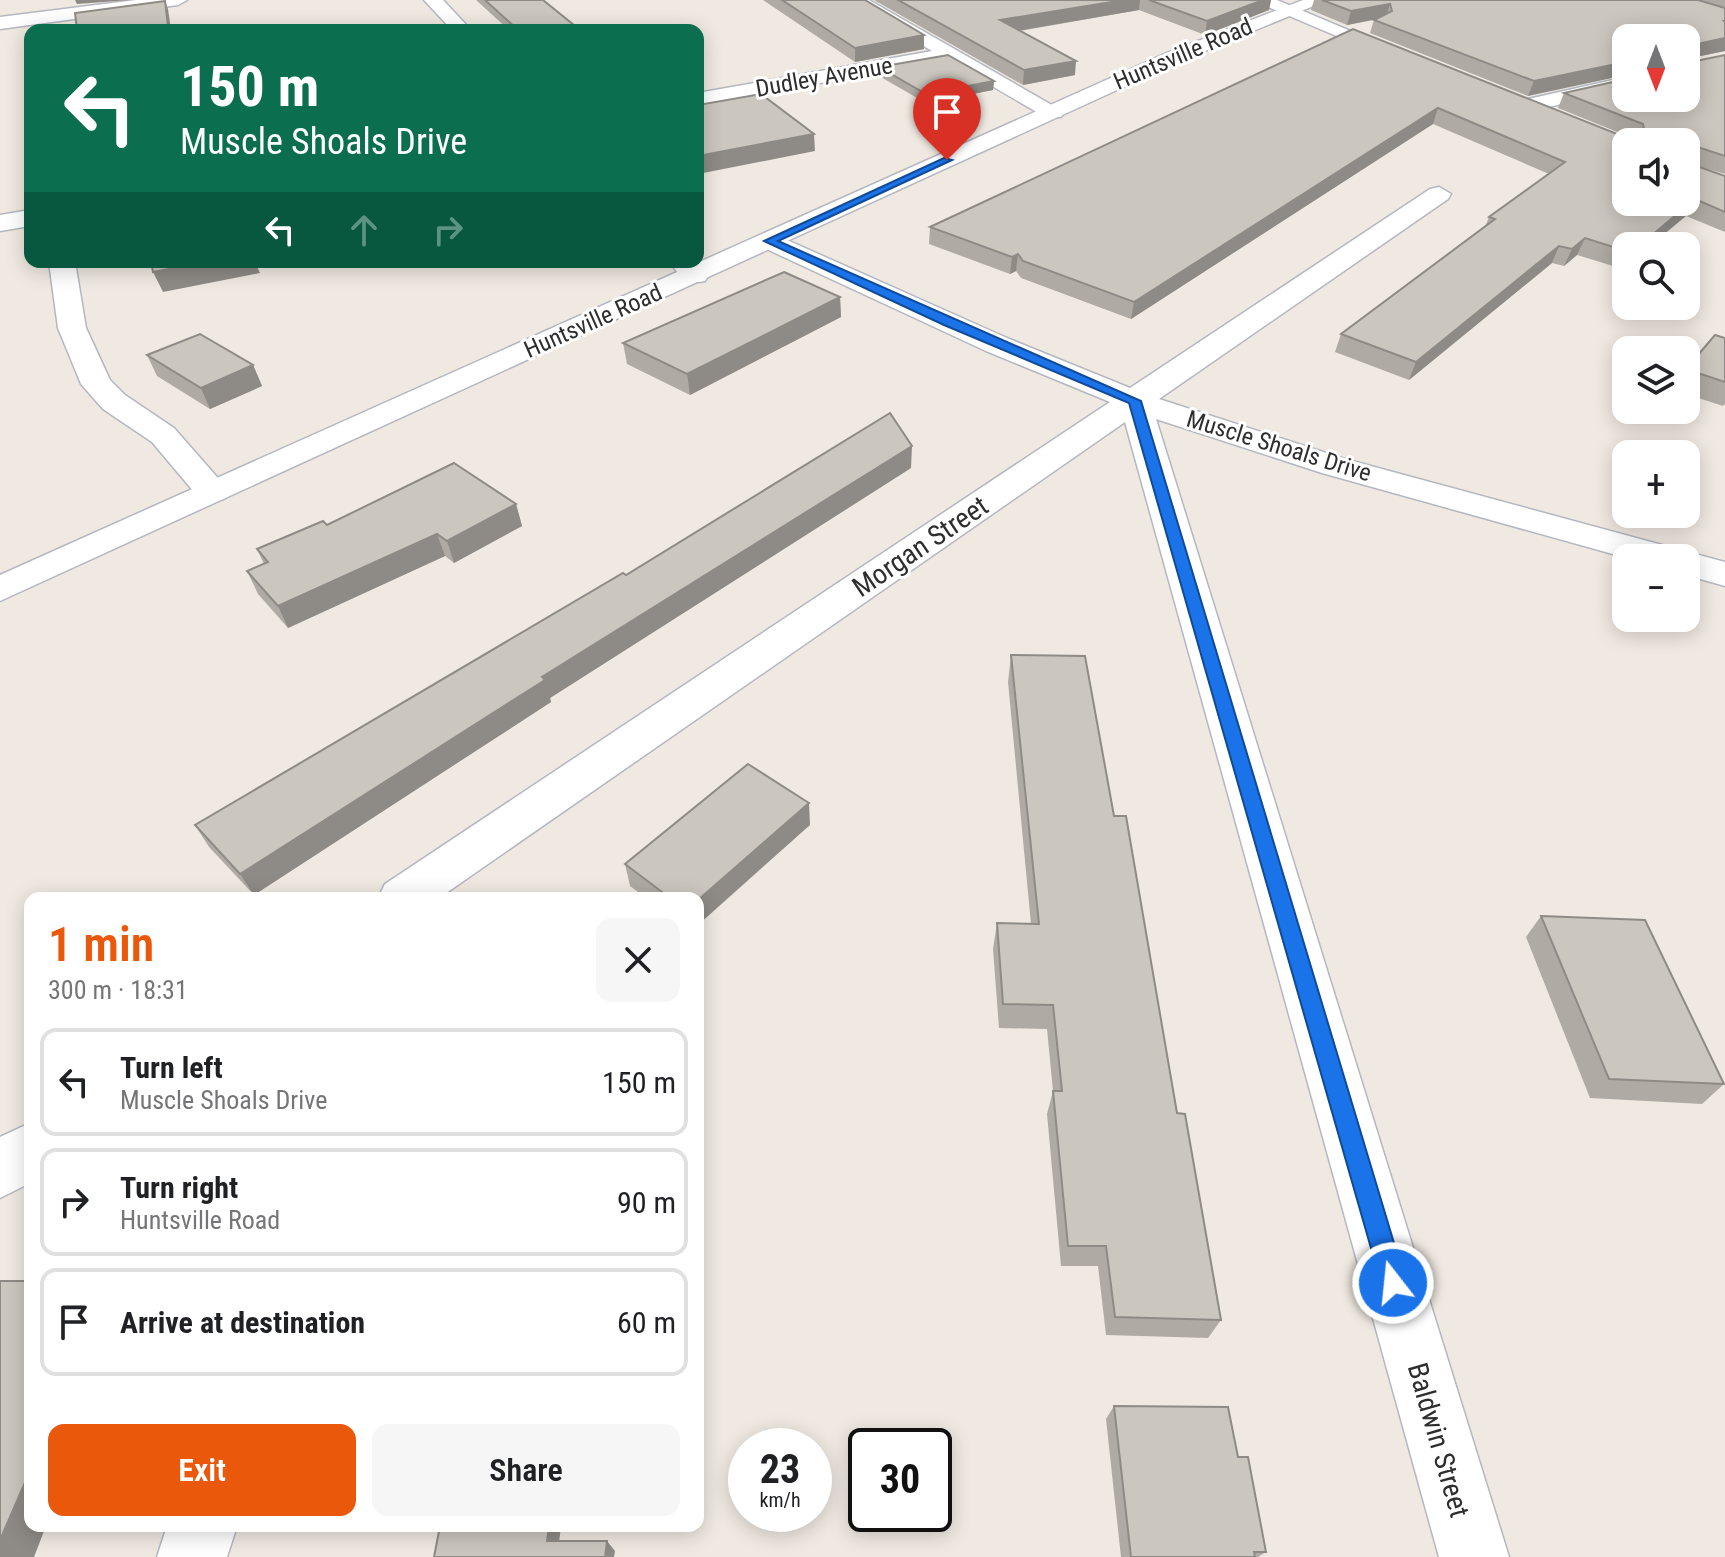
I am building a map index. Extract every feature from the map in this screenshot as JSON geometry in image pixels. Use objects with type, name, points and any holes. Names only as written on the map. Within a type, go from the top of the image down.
[{"type":"street","points":[[0,23],[178,0]]},
{"type":"street","points":[[433,0],[456,24]]},
{"type":"street","points":[[856,0],[1053,112]]},
{"type":"street","name":"Huntsville Road","points":[[704,263],[769,241],[1053,112],[1274,5],[1319,0]]},
{"type":"street","points":[[1274,5],[1414,61]]},
{"type":"street","name":"Dudley Avenue","points":[[704,98],[951,54]]},
{"type":"street","points":[[1555,118],[1520,104],[1612,86]]},
{"type":"street","name":"Morgan Street","points":[[411,892],[1439,194]]},
{"type":"street","points":[[0,223],[24,219]]},
{"type":"street","name":"Muscle Shoals Drive","points":[[769,241],[948,323],[1135,401],[1327,464],[1618,544]]},
{"type":"street","points":[[63,268],[72,328],[96,384],[114,402],[163,435],[212,492]]},
{"type":"street","name":"Huntsville Road","points":[[0,589],[689,268]]},
{"type":"street","name":"Baldwin Street","points":[[1135,401],[1474,1557]]},
{"type":"street","points":[[1700,567],[1725,574]]},
{"type":"street","points":[[0,1170],[24,1154]]},
{"type":"street","points":[[192,1557],[200,1532]]},
{"type":"building","points":[[485,0],[543,0],[573,24],[511,24]]},
{"type":"building","points":[[782,0],[865,0],[924,35],[855,48]]},
{"type":"building","points":[[898,0],[1124,0],[1000,20],[1076,61],[1024,70]]},
{"type":"building","points":[[1149,0],[1263,0],[1207,21]]},
{"type":"building","points":[[1322,0],[1698,0],[1725,8],[1725,38],[1700,43],[1700,24],[1612,24],[1612,65],[1534,81],[1374,20],[1392,11],[1390,4],[1351,11]]},
{"type":"building","points":[[165,1],[168,24],[76,24],[75,13]]},
{"type":"building","points":[[1353,29],[1612,132],[1612,216],[1675,216],[1656,232],[1612,232],[1612,247],[1585,238],[1572,249],[1559,246],[1416,362],[1341,334],[1495,219],[1489,217],[1565,162],[1438,108],[1134,302],[1023,261],[1018,254],[1012,257],[930,227]]},
{"type":"building","points":[[948,55],[994,81],[926,94],[879,67]]},
{"type":"building","points":[[1725,55],[1725,156],[1700,148],[1700,128],[1644,128],[1643,124],[1612,112],[1700,112],[1700,60]]},
{"type":"building","points":[[1612,82],[1612,112],[1564,93]]},
{"type":"building","points":[[761,94],[814,134],[704,155],[704,104]]},
{"type":"building","points":[[1700,167],[1725,176],[1725,212],[1700,201]]},
{"type":"building","points":[[152,268],[174,268],[153,272]]},
{"type":"building","points":[[784,272],[840,297],[687,374],[623,343]]},
{"type":"building","points":[[200,334],[253,365],[201,388],[147,355]]},
{"type":"building","points":[[1715,335],[1725,338],[1725,382],[1700,374],[1700,353]]},
{"type":"building","points":[[890,413],[912,446],[542,677],[545,680],[240,874],[195,825],[623,573],[626,575]]},
{"type":"building","points":[[454,463],[516,504],[447,541],[437,534],[278,606],[247,571],[268,562],[257,549],[323,521],[327,525]]},
{"type":"building","points":[[1011,655],[1085,656],[1114,816],[1126,816],[1177,1113],[1185,1114],[1221,1320],[1115,1317],[1106,1246],[1068,1246],[1053,1091],[1062,1091],[1053,1005],[1003,1004],[997,923],[1039,924]]},
{"type":"building","points":[[748,764],[809,803],[704,895],[704,892],[662,892],[625,864]]},
{"type":"building","points":[[1541,916],[1645,920],[1724,1084],[1609,1079]]},
{"type":"building","points":[[0,1281],[24,1281],[24,1485],[0,1540]]},
{"type":"building","points":[[1114,1406],[1228,1407],[1238,1457],[1248,1457],[1266,1552],[1254,1552],[1255,1557],[1131,1557]]},
{"type":"building","points":[[439,1532],[548,1532],[547,1541],[607,1541],[605,1557],[434,1557]]},
{"type":"route","points":[[947,160],[769,241],[948,323],[1135,401],[1393,1283]]}]
